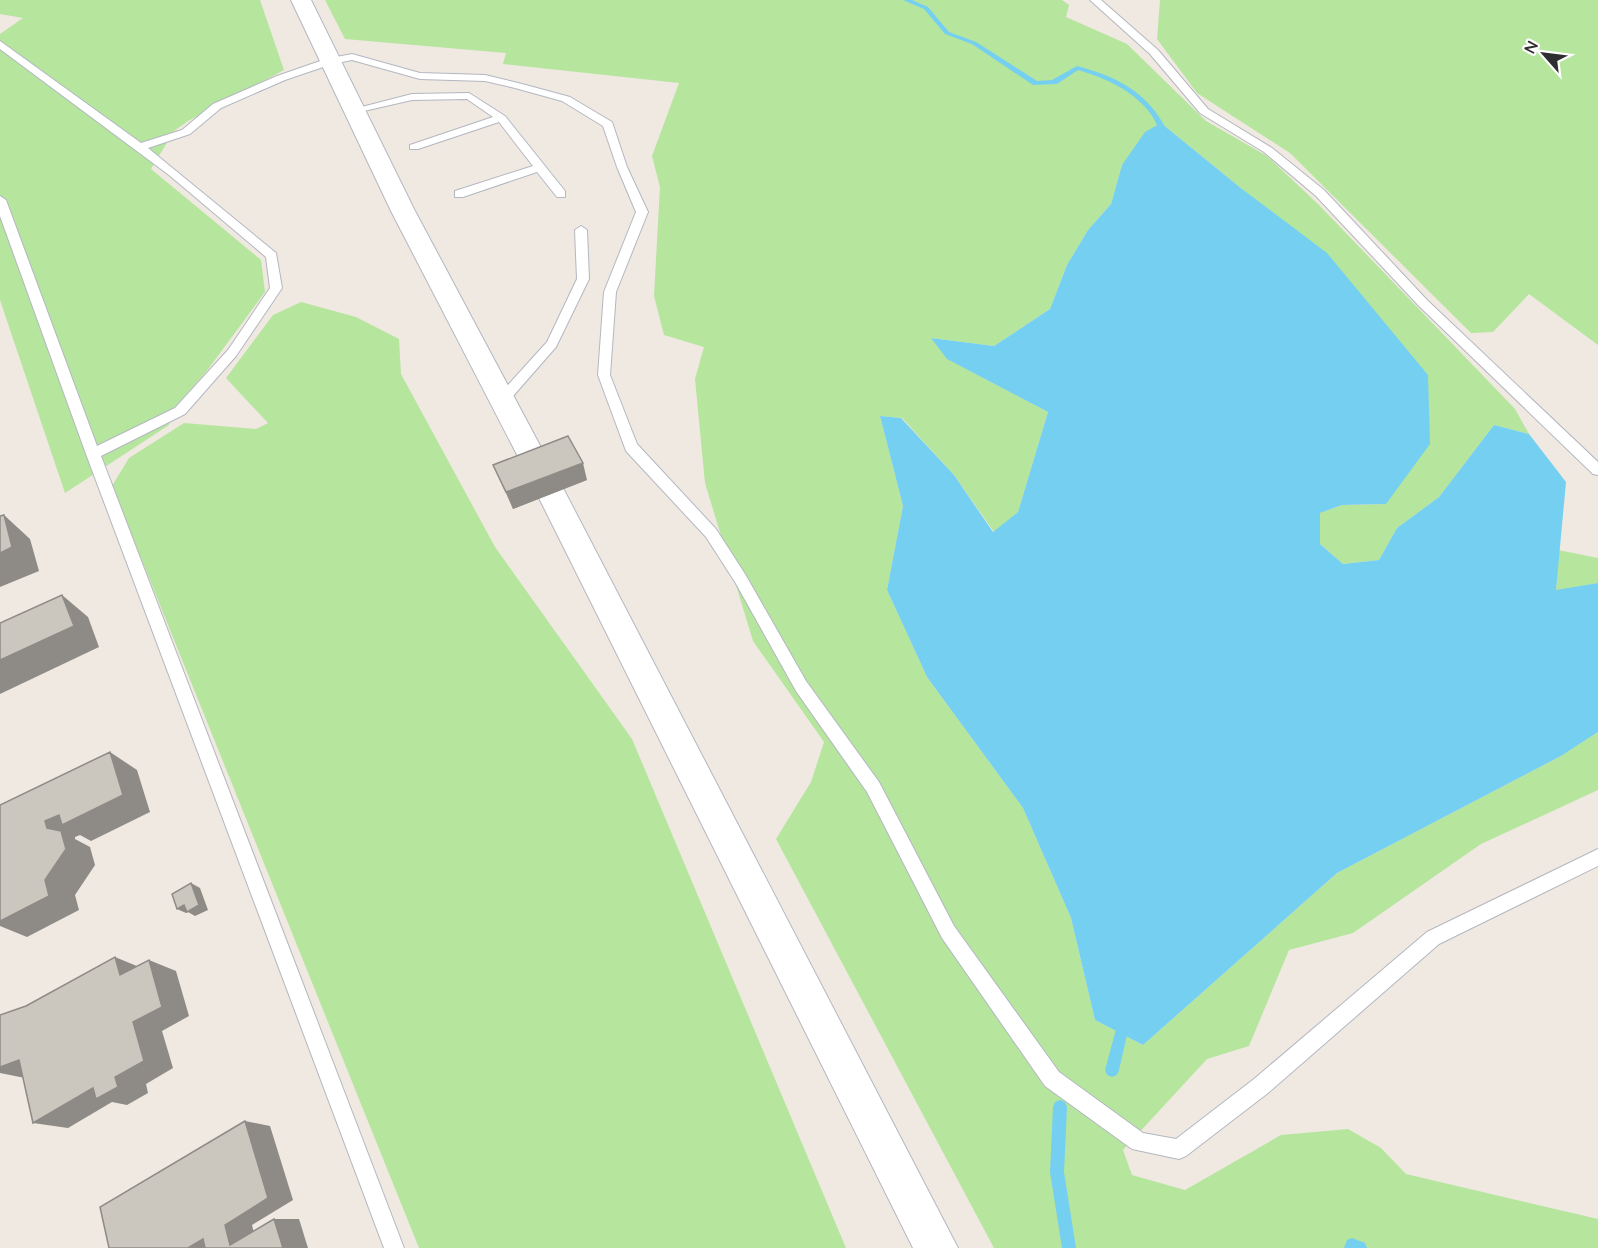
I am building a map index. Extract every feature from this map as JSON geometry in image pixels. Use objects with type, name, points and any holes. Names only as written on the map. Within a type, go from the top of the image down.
[{"type":"street","points":[[301,0],[403,211],[545,481],[936,1248]]},
{"type":"lane","points":[[1095,0],[1154,52],[1204,111],[1268,150],[1320,193],[1423,303],[1598,470]]},
{"type":"lane","points":[[0,44],[220,208],[272,256],[276,288],[232,353],[180,411],[93,454]]},
{"type":"lane","points":[[141,147],[186,132],[217,106],[281,78],[330,61],[352,57],[420,76],[485,78],[566,99],[608,124],[622,166],[642,212],[610,292],[604,375],[631,447],[711,533],[740,578],[801,686],[873,787],[948,932],[1052,1079],[1139,1142],[1179,1149],[1261,1086],[1433,938],[1598,857]]},
{"type":"lane","points":[[355,110],[412,97],[469,96],[501,118],[561,194]]},
{"type":"lane","points":[[414,147],[501,118]]},
{"type":"lane","points":[[459,194],[540,167]]},
{"type":"lane","points":[[0,200],[93,454],[394,1248]]},
{"type":"lane","points":[[502,400],[552,344],[584,279],[581,230]]},
{"type":"green space","points":[[0,0],[260,0],[284,70],[188,121],[174,131],[151,169],[261,260],[265,292],[206,372],[172,410],[169,425],[65,493],[0,300],[0,34],[23,18],[0,14]]},
{"type":"green space","points":[[325,0],[1062,0],[1069,5],[1066,17],[1127,44],[1206,121],[1267,156],[1319,205],[1515,409],[1529,434],[1494,425],[1439,497],[1397,528],[1379,560],[1343,564],[1320,544],[1320,513],[1342,505],[1386,504],[1242,189],[1161,123],[1122,165],[1111,204],[1088,230],[1067,265],[1050,309],[994,346],[931,338],[948,359],[1048,412],[1018,512],[994,532],[954,475],[902,418],[880,416],[903,506],[887,590],[927,677],[1023,808],[1071,918],[1095,1020],[1143,1045],[1337,873],[1561,756],[1598,732],[1598,790],[1481,844],[1353,933],[1289,950],[1249,1046],[1207,1059],[1123,1150],[1132,1175],[1185,1190],[1281,1135],[1348,1129],[1381,1148],[1406,1174],[1598,1219],[1598,1248],[994,1248],[776,839],[811,782],[824,742],[753,641],[705,483],[695,379],[704,347],[664,335],[654,296],[660,187],[652,156],[679,83],[503,64],[506,53],[345,39]]},
{"type":"green space","points":[[1160,0],[1598,0],[1598,345],[1529,294],[1493,332],[1471,333],[1290,153],[1197,93],[1157,39]]},
{"type":"green space","points":[[301,302],[356,317],[399,339],[401,374],[495,547],[632,739],[846,1248],[419,1248],[112,486],[129,458],[184,423],[256,429],[268,423],[226,378],[273,315]]},
{"type":"green space","points":[[1558,550],[1598,558],[1598,583],[1556,591]]},
{"type":"water","points":[[1161,123],[1242,189],[1327,253],[1428,375],[1430,444],[1386,504],[1342,505],[1320,513],[1320,544],[1343,564],[1379,560],[1397,528],[1439,497],[1494,425],[1529,434],[1566,482],[1556,590],[1598,583],[1598,732],[1561,756],[1337,873],[1143,1045],[1095,1020],[1071,918],[1023,808],[927,677],[887,590],[903,506],[880,416],[901,418],[954,475],[993,532],[1018,512],[1048,412],[947,359],[931,338],[994,346],[1050,309],[1067,265],[1088,230],[1111,204],[1122,165],[1145,132]]},
{"type":"building","points":[[568,436],[583,463],[506,492],[493,465]]},
{"type":"building","points":[[4,515],[12,547],[0,553],[0,516]]},
{"type":"building","points":[[62,595],[74,626],[0,660],[0,623]]},
{"type":"building","points":[[110,752],[123,795],[62,825],[59,815],[45,821],[47,828],[61,831],[66,849],[45,880],[49,896],[0,921],[0,805]]},
{"type":"building","points":[[191,883],[199,905],[187,912],[184,905],[177,909],[172,894]]},
{"type":"building","points":[[115,957],[120,975],[149,960],[162,1007],[133,1022],[144,1061],[115,1077],[118,1087],[96,1099],[93,1088],[33,1123],[19,1060],[0,1067],[0,1015],[26,1006]]},
{"type":"building","points":[[245,1121],[268,1198],[225,1225],[230,1245],[274,1219],[283,1248],[205,1248],[203,1239],[188,1248],[109,1248],[100,1207]]},
{"type":"waterway","points":[[906,0],[926,8],[947,33],[974,43],[1036,83],[1054,82],[1077,68],[1119,83],[1152,110],[1166,137]]},
{"type":"waterway","points":[[1112,1070],[1124,1022]]},
{"type":"waterway","points":[[1060,1107],[1057,1172],[1069,1248]]},
{"type":"waterway","points":[[1351,1248],[1352,1245],[1360,1248]]}]
